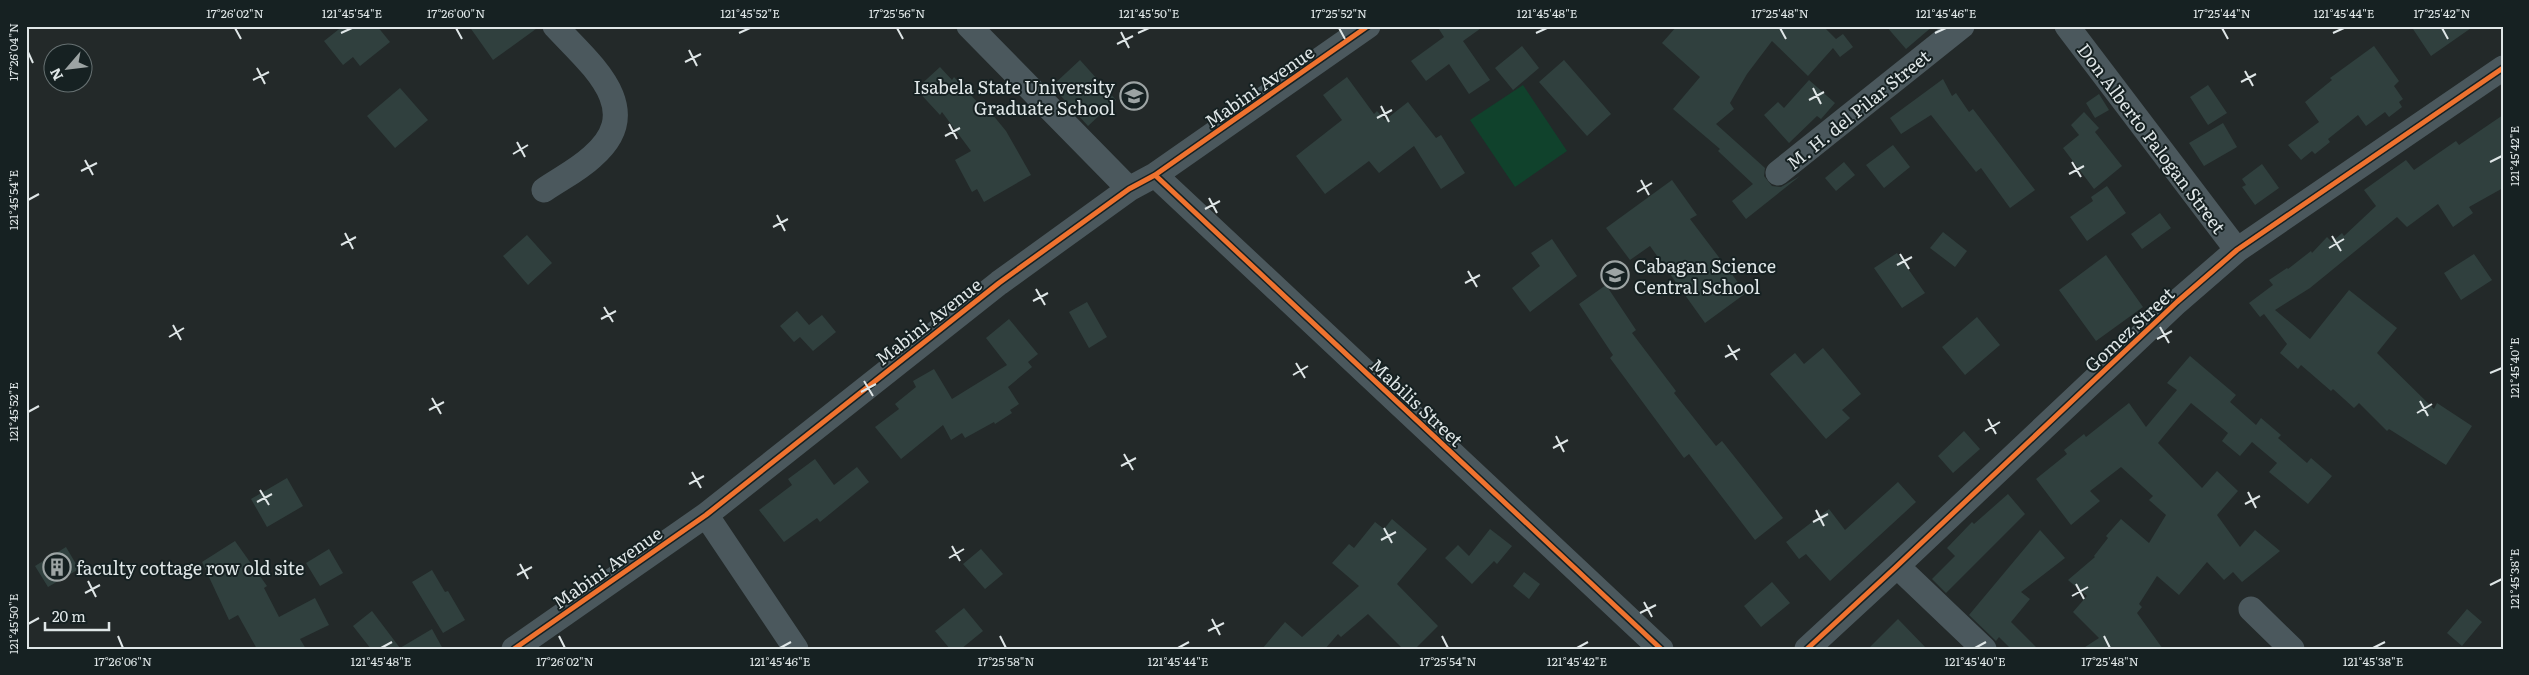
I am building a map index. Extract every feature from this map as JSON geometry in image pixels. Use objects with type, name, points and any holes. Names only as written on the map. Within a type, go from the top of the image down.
[{"type":"street","points":[[544,190],[592,157],[614,132],[616,116],[612,93],[595,69],[555,26]]},
{"type":"street","points":[[969,26],[1129,189]]},
{"type":"street","name":"Mabini Avenue","points":[[514,649],[706,515],[999,283],[1129,189],[1155,175],[1368,26]]},
{"type":"street","name":"M. H. del Pilar Street","points":[[1778,173],[1962,26]]},
{"type":"street","name":"Don Alberto Palogan Street","points":[[2067,26],[2237,250]]},
{"type":"street","name":"Gomez Street","points":[[1806,649],[1897,566],[2177,302],[2237,250],[2503,68]]},
{"type":"street","name":"Mabilis Street","points":[[1155,175],[1661,649]]},
{"type":"street","points":[[706,515],[796,649]]},
{"type":"street","points":[[1897,566],[1984,649]]},
{"type":"street","points":[[2251,609],[2292,649]]},
{"type":"green space","points":[[1523,85],[1567,151],[1515,187],[1470,120]]},
{"type":"building","points":[[343,26],[377,26],[390,42],[360,66],[353,57],[343,65],[324,41]]},
{"type":"building","points":[[469,26],[540,26],[493,60]]},
{"type":"building","points":[[1437,26],[1484,26],[1463,41],[1490,80],[1469,94],[1449,64],[1426,81],[1411,61],[1444,37]]},
{"type":"building","points":[[1677,26],[1823,26],[1836,39],[1843,34],[1853,47],[1840,57],[1833,48],[1808,76],[1772,41],[1747,74],[1730,103],[1734,109],[1716,124],[1765,168],[1764,176],[1772,186],[1781,187],[1800,176],[1746,219],[1732,201],[1753,184],[1718,151],[1720,149],[1673,109],[1700,77],[1662,43]]},
{"type":"building","points":[[1886,26],[1933,26],[1906,49]]},
{"type":"building","points":[[2411,26],[2474,26],[2431,56]]},
{"type":"building","points":[[1522,46],[1539,68],[1513,90],[1495,68]]},
{"type":"building","points":[[2374,46],[2399,81],[2394,86],[2403,99],[2399,102],[2402,107],[2389,117],[2385,112],[2366,126],[2358,115],[2328,139],[2330,142],[2315,154],[2312,151],[2301,160],[2288,145],[2319,122],[2305,102],[2332,80],[2330,78]]},
{"type":"building","points":[[1080,60],[1116,100],[1088,126],[1052,86]]},
{"type":"building","points":[[1564,60],[1611,114],[1587,136],[1539,82]]},
{"type":"building","points":[[940,67],[952,80],[954,77],[980,105],[983,103],[1006,131],[1031,175],[984,202],[977,189],[972,192],[955,160],[971,151],[942,112],[940,115],[916,89]]},
{"type":"building","points":[[1347,77],[1374,114],[1377,111],[1385,120],[1408,102],[1436,138],[1441,135],[1465,173],[1441,189],[1414,146],[1379,173],[1369,161],[1325,194],[1296,156],[1342,120],[1323,95]]},
{"type":"building","points":[[1943,79],[1952,96],[1956,93],[1969,112],[1973,109],[2035,190],[2010,208],[1981,168],[1976,172],[1931,115],[1901,134],[1890,118]]},
{"type":"building","points":[[1809,80],[1835,103],[1821,119],[1817,116],[1789,143],[1764,115],[1778,102],[1784,108]]},
{"type":"building","points":[[2208,85],[2227,113],[2208,125],[2190,97]]},
{"type":"building","points":[[400,88],[428,120],[395,148],[367,116]]},
{"type":"building","points":[[2099,94],[2109,110],[2095,118],[2086,103]]},
{"type":"building","points":[[2084,112],[2099,128],[2095,132],[2122,166],[2094,189],[2063,148],[2079,135],[2071,125]]},
{"type":"building","points":[[2503,115],[2503,188],[2469,207],[2473,213],[2453,227],[2438,204],[2407,227],[2397,217],[2310,288],[2275,310],[2310,339],[2349,290],[2397,328],[2377,353],[2434,409],[2437,403],[2472,426],[2446,465],[2389,429],[2387,431],[2359,403],[2354,408],[2333,389],[2331,391],[2301,365],[2298,369],[2280,353],[2287,344],[2264,314],[2260,317],[2249,303],[2273,285],[2269,280],[2288,269],[2311,251],[2312,253],[2327,237],[2332,242],[2342,233],[2344,236],[2376,206],[2364,190],[2406,160],[2414,170],[2456,141],[2459,145]]},
{"type":"building","points":[[2223,123],[2237,147],[2204,166],[2189,143]]},
{"type":"building","points":[[1893,145],[1910,167],[1884,188],[1866,165]]},
{"type":"building","points":[[1844,162],[1855,175],[1836,191],[1825,178]]},
{"type":"building","points":[[2262,164],[2279,188],[2255,205],[2242,187],[2246,185],[2242,179]]},
{"type":"building","points":[[1672,180],[1697,215],[1690,219],[1746,293],[1705,323],[1650,246],[1630,260],[1606,228]]},
{"type":"building","points":[[2107,186],[2126,213],[2087,241],[2070,217],[2093,201],[2091,197]]},
{"type":"building","points":[[2160,213],[2171,228],[2142,249],[2131,234]]},
{"type":"building","points":[[1943,232],[1967,251],[1955,267],[1930,248]]},
{"type":"building","points":[[527,235],[552,263],[528,285],[503,256]]},
{"type":"building","points":[[1552,239],[1577,276],[1530,312],[1512,288],[1540,266],[1531,253]]},
{"type":"building","points":[[1897,253],[1925,293],[1902,308],[1874,268]]},
{"type":"building","points":[[2474,254],[2492,280],[2461,300],[2444,273]]},
{"type":"building","points":[[2106,255],[2143,307],[2096,341],[2059,290]]},
{"type":"building","points":[[1606,285],[1636,330],[1632,333],[1676,391],[1674,393],[1716,446],[1722,441],[1783,518],[1755,540],[1689,454],[1684,458],[1610,358],[1613,355],[1579,304]]},
{"type":"building","points":[[1087,302],[1107,337],[1089,348],[1069,312]]},
{"type":"building","points":[[797,311],[809,325],[822,315],[836,332],[813,351],[800,337],[794,342],[780,326]]},
{"type":"building","points":[[1977,317],[2000,345],[1965,375],[1942,347]]},
{"type":"building","points":[[1009,319],[1038,354],[1028,362],[1032,367],[1008,387],[1019,404],[1010,410],[1012,413],[995,424],[994,422],[965,438],[962,433],[951,440],[943,425],[901,459],[875,427],[899,409],[895,404],[916,387],[913,381],[934,369],[952,399],[1007,365],[986,338]]},
{"type":"building","points":[[1823,348],[1861,394],[1842,410],[1850,418],[1826,439],[1770,374],[1795,353],[1804,364]]},
{"type":"building","points":[[2190,356],[2236,395],[2230,402],[2256,425],[2261,418],[2281,435],[2278,438],[2307,463],[2311,458],[2332,476],[2308,504],[2269,472],[2277,463],[2252,442],[2240,456],[2222,441],[2228,433],[2191,403],[2158,443],[2202,488],[2217,471],[2238,491],[2217,515],[2240,547],[2255,530],[2280,551],[2242,582],[2233,572],[2224,580],[2207,562],[2179,595],[2157,576],[2139,604],[2142,607],[2137,613],[2163,649],[2082,649],[2099,638],[2073,612],[2087,596],[2068,580],[2095,557],[2108,538],[2106,536],[2121,519],[2149,543],[2166,515],[2149,500],[2153,496],[2121,467],[2090,491],[2100,501],[2071,525],[2036,479],[2067,454],[2064,450],[2084,434],[2086,437],[2129,403],[2146,427],[2177,390],[2167,383]]},
{"type":"building","points":[[1964,431],[1980,449],[1953,473],[1938,456]]},
{"type":"building","points":[[815,459],[834,485],[857,467],[869,482],[820,522],[817,518],[784,542],[759,510],[792,485],[788,479]]},
{"type":"building","points":[[287,478],[303,506],[267,527],[251,499]]},
{"type":"building","points":[[1898,482],[1916,502],[1830,581],[1806,554],[1799,559],[1786,542],[1829,509],[1845,530]]},
{"type":"building","points":[[2008,494],[2025,514],[1946,593],[1932,579],[1955,556],[1947,548],[1972,522],[1974,524]]},
{"type":"building","points":[[1392,519],[1427,549],[1397,584],[1438,626],[1415,649],[1403,649],[1368,614],[1341,637],[1338,634],[1325,649],[1262,649],[1285,622],[1302,637],[1359,586],[1332,563],[1349,544],[1354,548],[1375,522],[1384,529]]},
{"type":"building","points":[[1490,529],[1512,546],[1497,564],[1494,561],[1472,584],[1445,558],[1458,545],[1469,556]]},
{"type":"building","points":[[2040,530],[2065,558],[2021,592],[2030,599],[2011,622],[2038,649],[2011,649],[1999,637],[1996,641],[1969,615]]},
{"type":"building","points":[[235,541],[267,586],[264,588],[279,617],[315,598],[329,625],[300,639],[306,649],[257,649],[238,615],[229,620],[202,562]]},
{"type":"building","name":"faculty cottage row old site","points":[[66,547],[79,569],[48,587],[35,566]]},
{"type":"building","points":[[329,549],[343,573],[320,586],[306,563]]},
{"type":"building","points":[[981,549],[1003,574],[985,589],[963,564]]},
{"type":"building","points":[[432,570],[445,592],[448,591],[465,620],[443,633],[412,582]]},
{"type":"building","points":[[1524,572],[1540,584],[1529,599],[1513,586]]},
{"type":"building","points":[[1772,582],[1790,603],[1761,627],[1744,606]]},
{"type":"building","points":[[964,608],[983,631],[961,649],[950,649],[935,631]]},
{"type":"building","points":[[2467,609],[2482,622],[2462,646],[2447,633]]},
{"type":"building","points":[[372,611],[400,648],[432,629],[443,649],[371,649],[353,626]]},
{"type":"building","points":[[1898,619],[1927,649],[1868,649]]},
{"type":"cycle path","points":[[514,649],[706,515],[999,283],[1129,189],[1155,175],[1368,26]]},
{"type":"cycle path","points":[[1807,649],[2177,302],[2237,250],[2503,68]]},
{"type":"cycle path","points":[[1155,175],[1661,649]]},
{"type":"place","name":"Isabela State University Graduate School","points":[[1134,96]]},
{"type":"place","name":"Cabagan Science Central School","points":[[1615,275]]},
{"type":"place","name":"faculty cottage row old site","points":[[57,567]]}]
